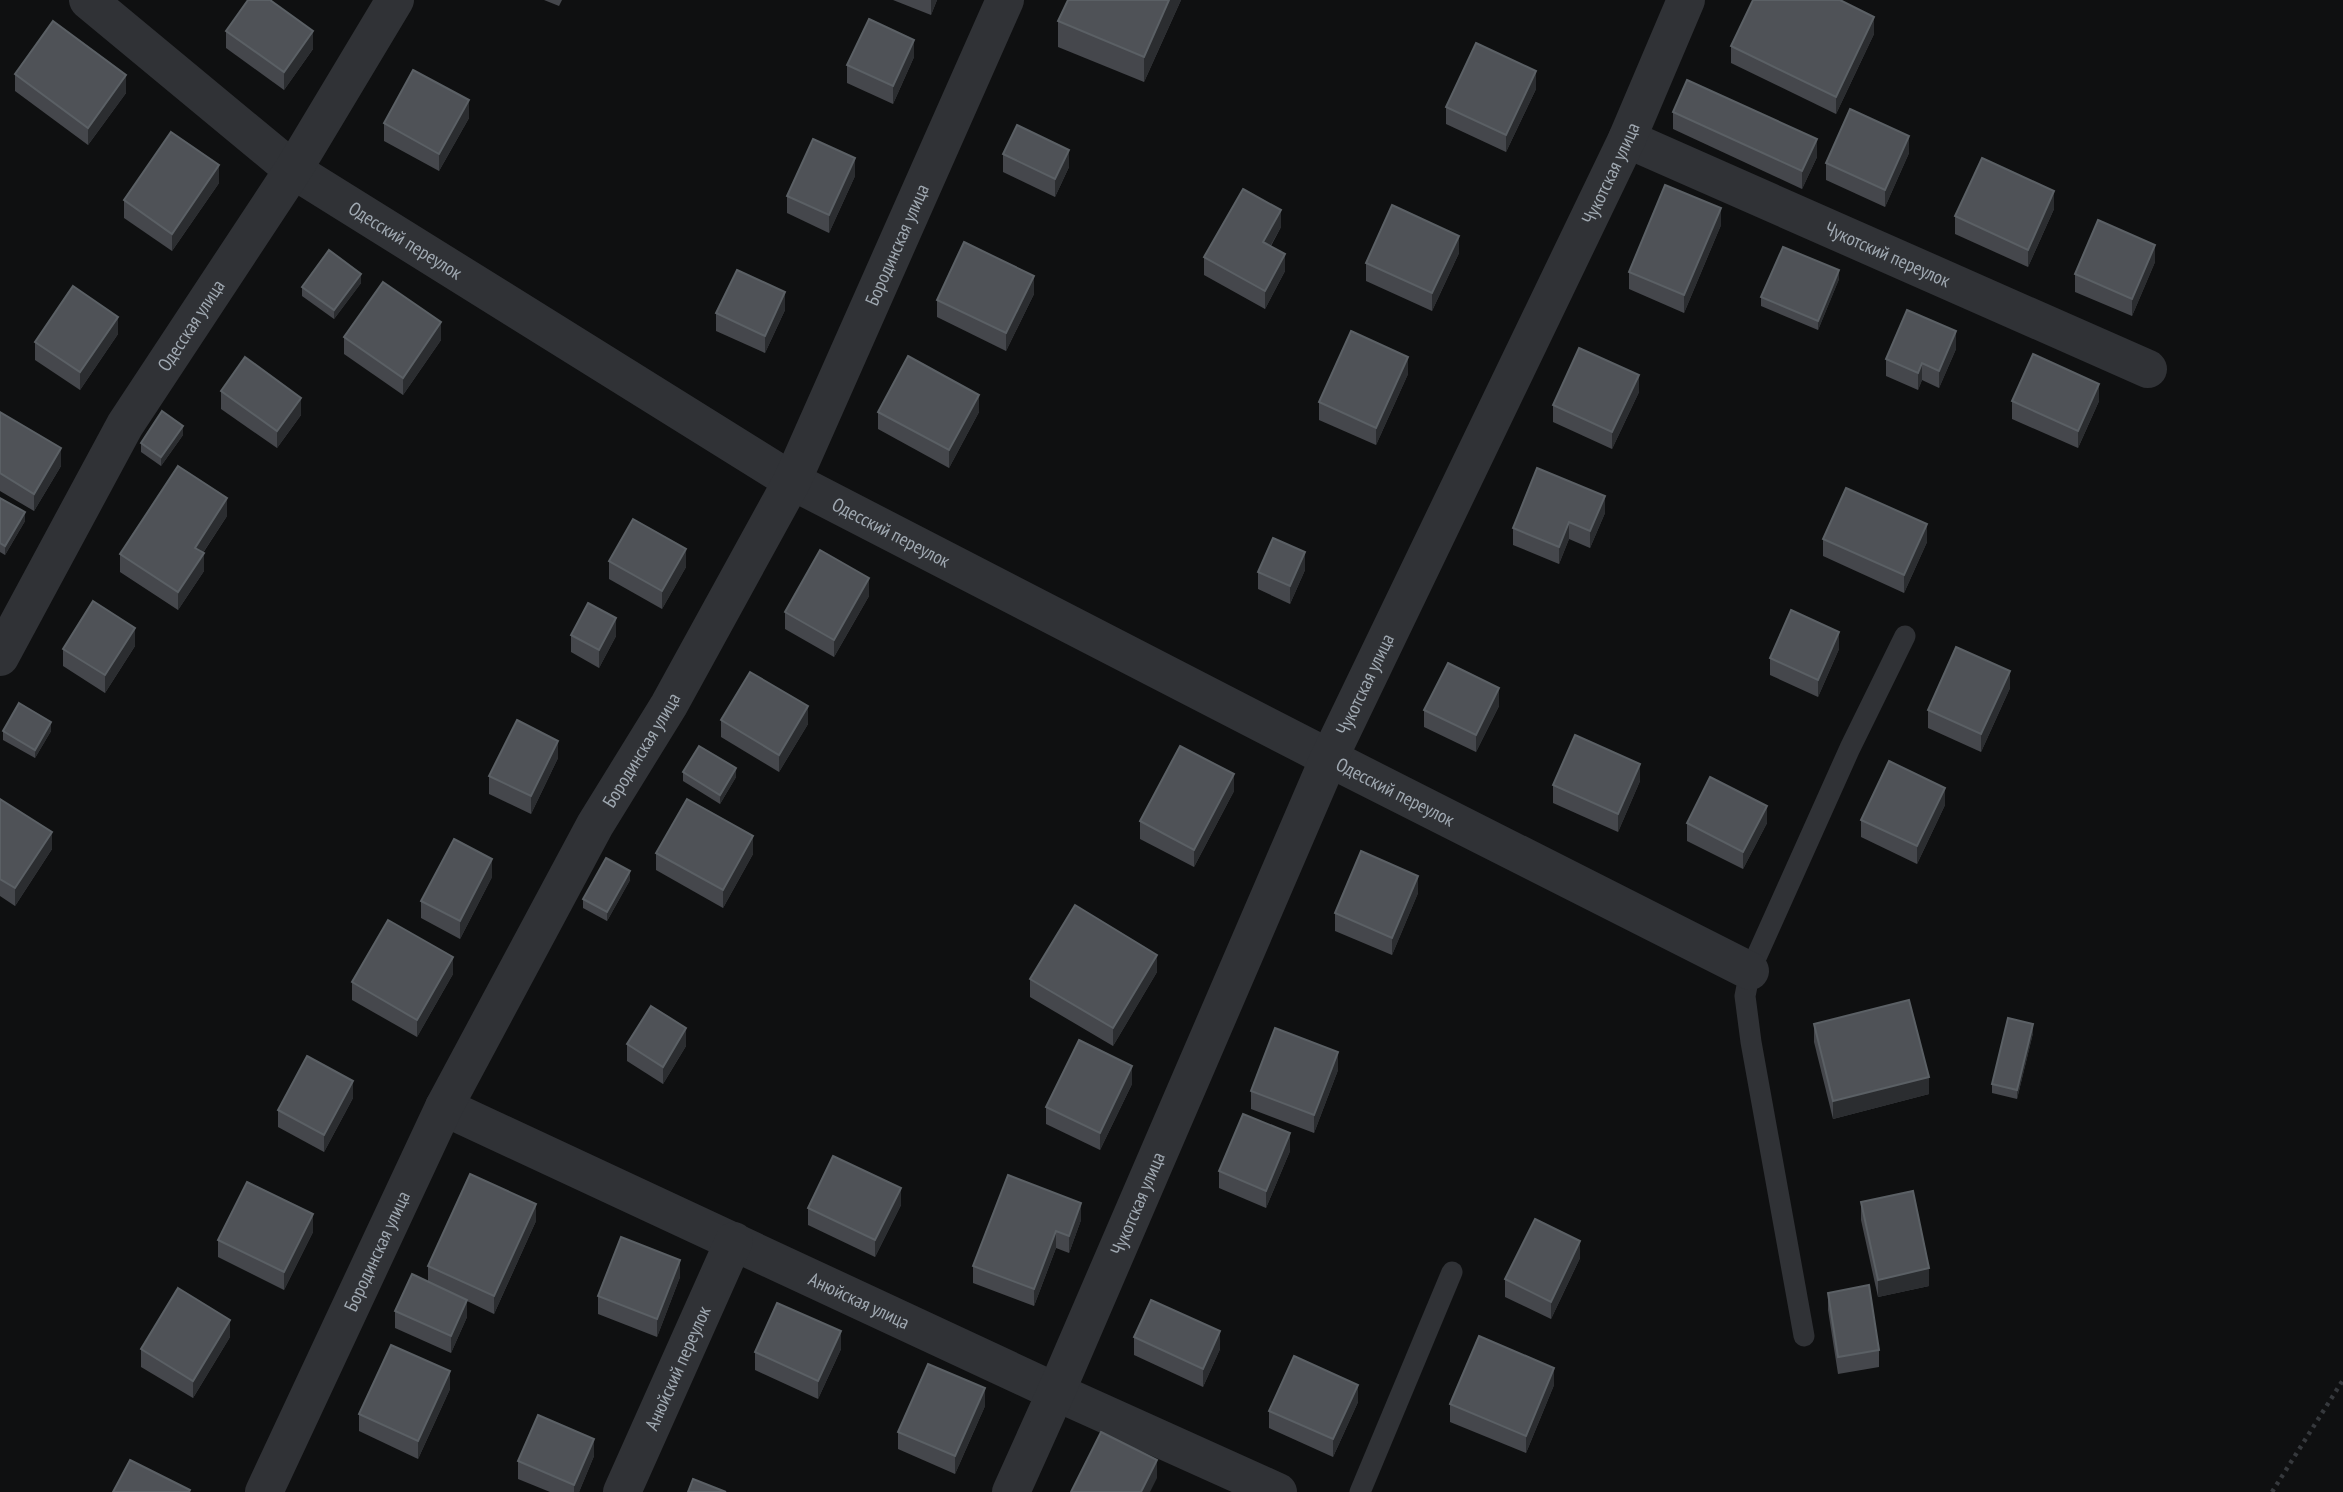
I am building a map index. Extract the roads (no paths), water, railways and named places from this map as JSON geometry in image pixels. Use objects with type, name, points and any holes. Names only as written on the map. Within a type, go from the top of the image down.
[{"type":"street","name":"Одесский переулок","points":[[88,0],[293,170],[792,481],[1750,971]]},
{"type":"street","name":"Одесская улица","points":[[0,657],[125,425],[293,170],[380,28],[394,0]]},
{"type":"street","name":"Бородинская улица","points":[[264,1492],[444,1107],[594,825],[669,705],[792,481],[1005,0]]},
{"type":"street","name":"Чукотская улица","points":[[1011,1492],[1329,758],[1627,139],[1686,0]]},
{"type":"street","name":"Чукотский переулок","points":[[1627,139],[2148,369]]},
{"type":"street","name":"Анюйская улица","points":[[444,1107],[1056,1392],[1229,1483],[1278,1492]]},
{"type":"street","name":"Анюйский переулок","points":[[622,1492],[734,1241]]},
{"type":"lane","points":[[1804,1336],[1745,996],[1750,971],[1850,748],[1905,636]]},
{"type":"lane","points":[[1360,1492],[1452,1272]]}]
